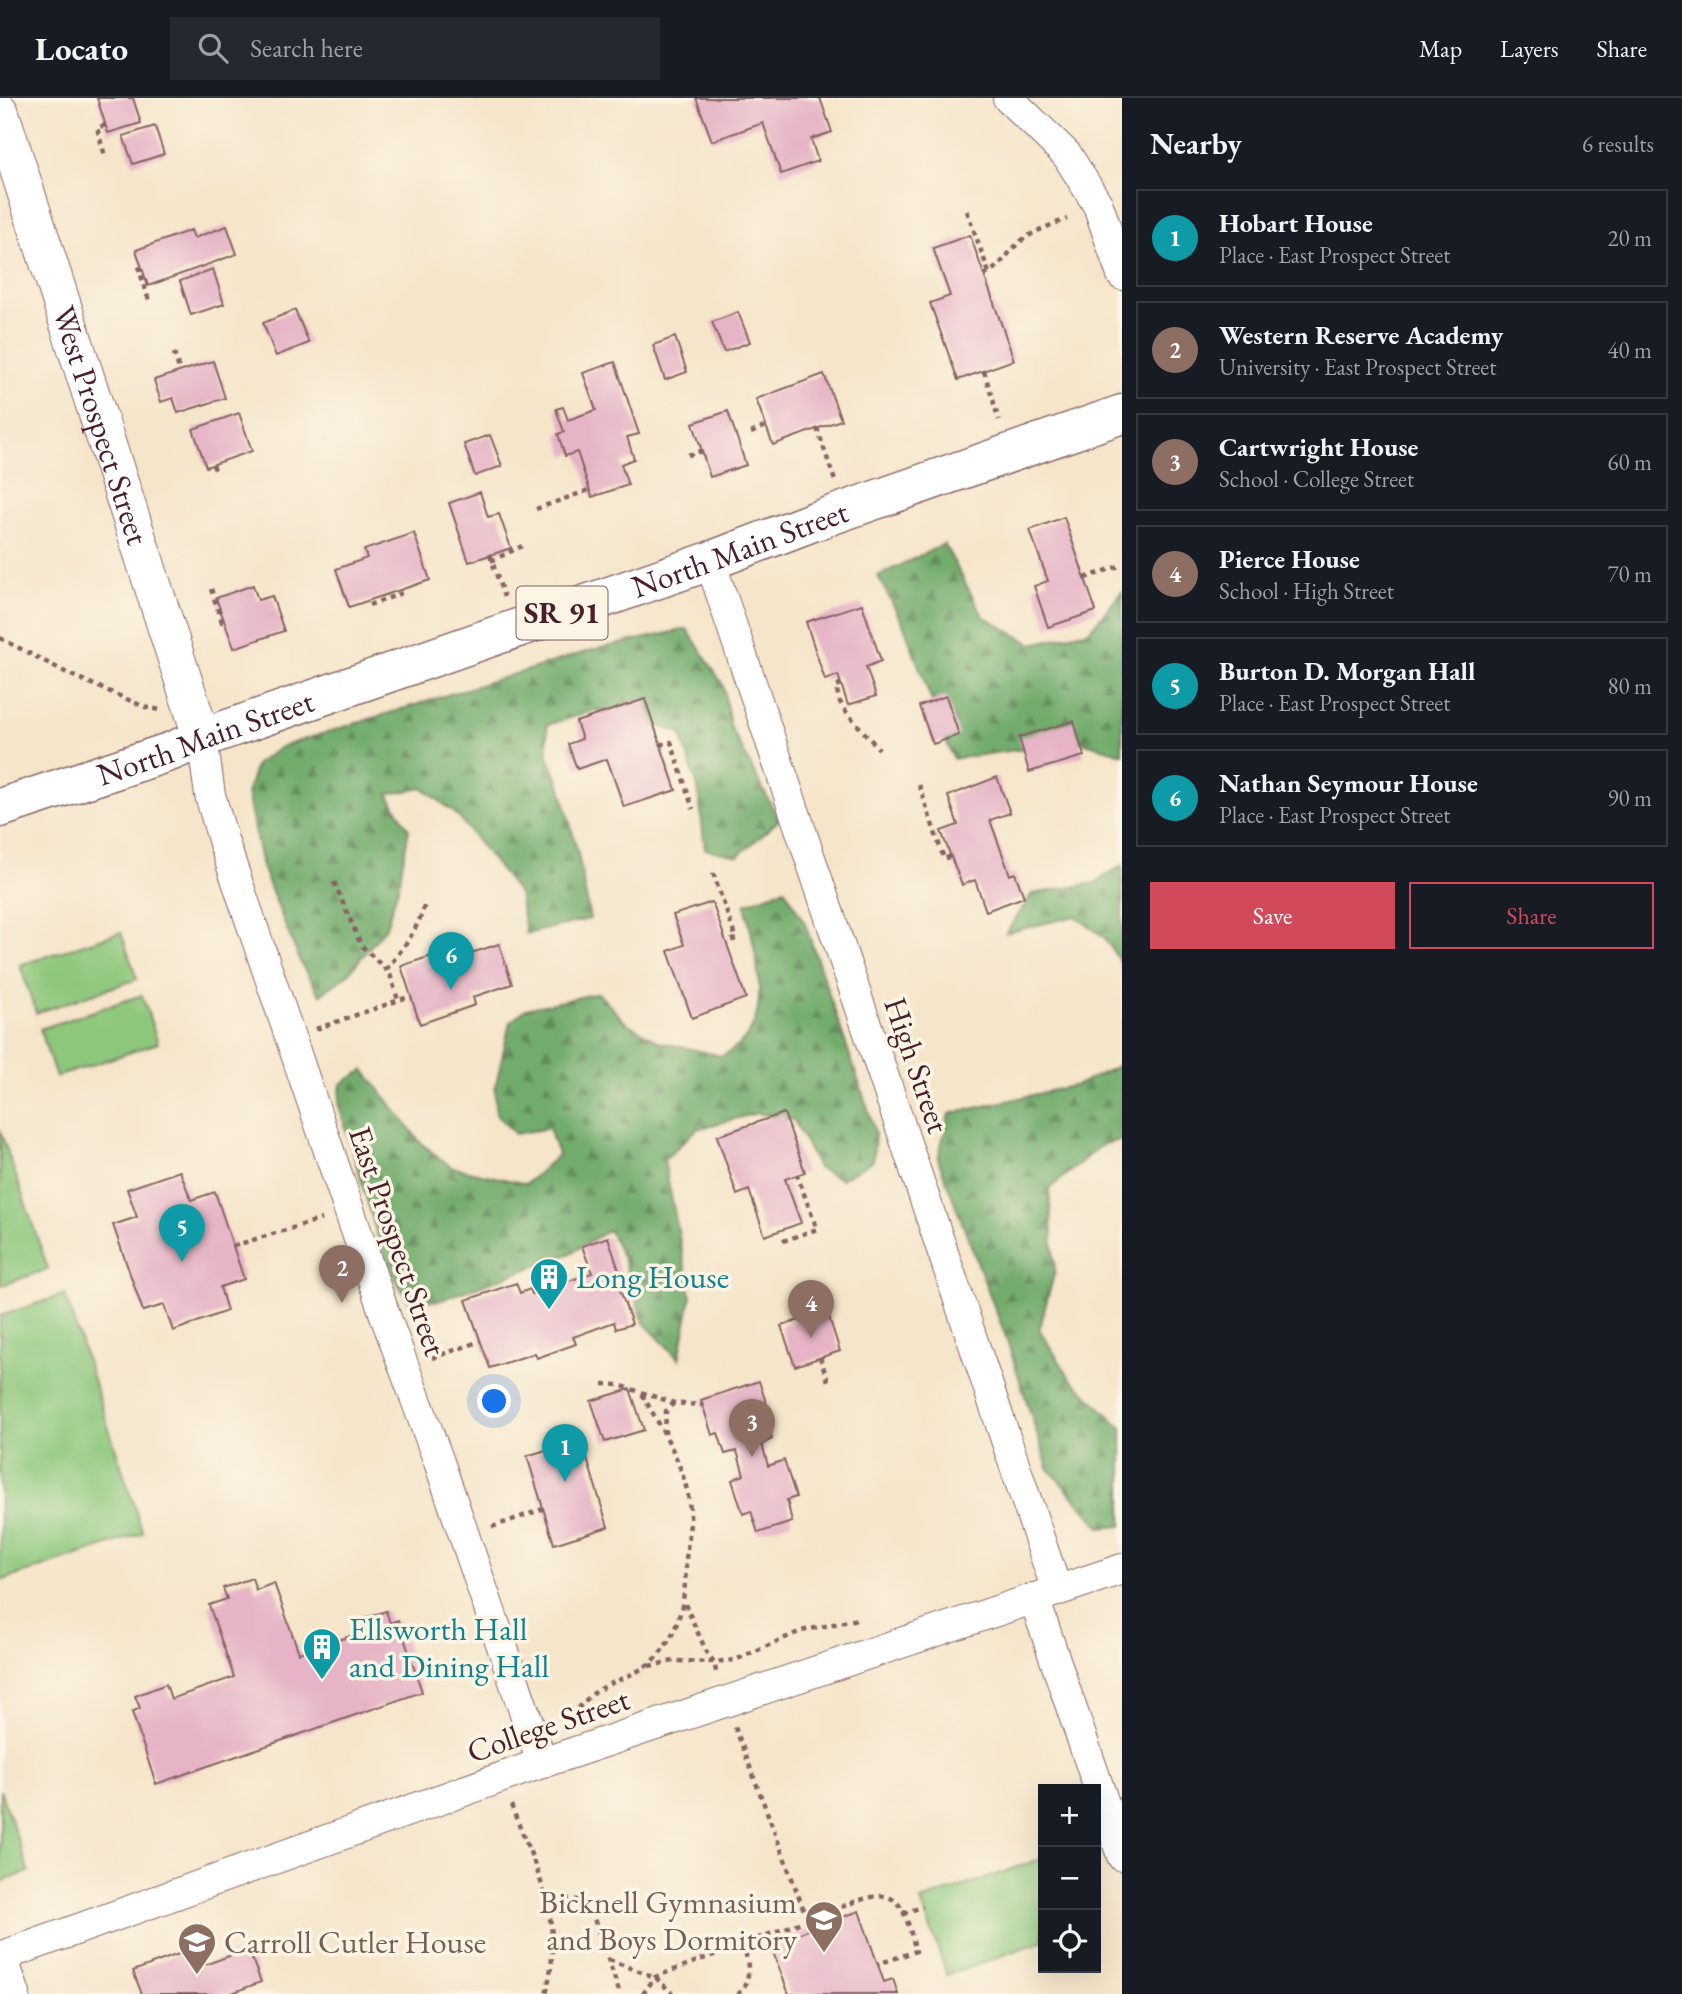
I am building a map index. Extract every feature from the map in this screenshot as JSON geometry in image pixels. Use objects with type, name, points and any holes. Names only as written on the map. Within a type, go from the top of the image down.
[{"type":"main road","name":"North Main Street","points":[[0,808],[172,751],[196,721],[710,561],[815,521],[1122,414]]},
{"type":"street","points":[[1007,98],[1067,155],[1098,205],[1122,275]]},
{"type":"street","name":"West Prospect Street","points":[[0,112],[196,721]]},
{"type":"street","name":"High Street","points":[[710,561],[1045,1595],[1122,1856]]},
{"type":"street","name":"East Prospect Street","points":[[196,721],[210,795],[224,843],[542,1763]]},
{"type":"street","name":"College Street","points":[[1,1957],[542,1763],[1122,1569]]},
{"type":"street","points":[[1,1957],[15,1994]]},
{"type":"path","points":[[105,125],[97,128],[105,156]]},
{"type":"path","points":[[967,211],[987,274],[1004,262],[1012,249],[1023,239],[1067,219]]},
{"type":"path","points":[[142,268],[139,269],[150,304]]},
{"type":"path","points":[[174,353],[180,372]]},
{"type":"path","points":[[984,371],[1002,429]]},
{"type":"path","points":[[751,433],[766,426]]},
{"type":"path","points":[[817,428],[837,488]]},
{"type":"path","points":[[688,455],[702,451]]},
{"type":"path","points":[[213,465],[216,474]]},
{"type":"path","points":[[537,509],[589,490]]},
{"type":"path","points":[[506,603],[491,558],[522,546]]},
{"type":"path","points":[[1085,578],[1119,566]]},
{"type":"path","points":[[211,589],[222,622],[224,621]]},
{"type":"path","points":[[369,605],[400,594],[398,591]]},
{"type":"path","points":[[0,638],[69,674],[145,707],[169,710],[196,721]]},
{"type":"path","points":[[841,683],[836,687],[840,702],[879,749]]},
{"type":"path","points":[[660,745],[671,742],[693,809]]},
{"type":"path","points":[[919,785],[944,859],[951,856]]},
{"type":"path","points":[[713,873],[736,939],[726,942]]},
{"type":"path","points":[[334,882],[361,945],[390,974],[398,1000]]},
{"type":"path","points":[[386,970],[421,921],[425,903]]},
{"type":"path","points":[[291,1038],[411,996]]},
{"type":"path","points":[[783,1241],[817,1229],[797,1175]]},
{"type":"path","points":[[233,1246],[350,1211]]},
{"type":"path","points":[[404,1367],[481,1341]]},
{"type":"path","points":[[820,1357],[829,1384]]},
{"type":"path","points":[[603,1384],[619,1385],[674,1403],[702,1405]]},
{"type":"path","points":[[641,1393],[666,1436],[678,1465],[690,1510],[684,1601],[674,1631],[659,1654],[647,1666]]},
{"type":"path","points":[[666,1436],[666,1412],[674,1403]]},
{"type":"path","points":[[465,1537],[543,1509]]},
{"type":"path","points":[[684,1601],[707,1653],[714,1662],[725,1702],[811,1929]]},
{"type":"path","points":[[531,1734],[564,1722],[592,1694],[647,1666],[674,1661],[735,1660],[801,1631],[858,1619]]},
{"type":"path","points":[[501,1778],[551,1916],[554,1949],[546,1994]]},
{"type":"path","points":[[545,1895],[578,1900],[591,1910],[620,1994]]},
{"type":"path","points":[[643,1994],[655,1977],[742,1942],[859,1900],[887,1896],[895,1901],[903,1913],[916,1951],[878,1964]]},
{"type":"path","points":[[903,1913],[923,1907]]},
{"type":"path","points":[[737,1994],[743,1990],[748,1978],[742,1942]]},
{"type":"path","points":[[609,1959],[655,1977],[673,1994]]},
{"type":"green space","points":[[944,544],[983,616],[1032,644],[1089,631],[1122,592],[1122,754],[1079,741],[953,759],[904,626],[878,576]]},
{"type":"green space","points":[[687,629],[723,685],[730,726],[779,820],[738,856],[705,849],[698,788],[680,732],[595,710],[547,725],[548,757],[560,784],[579,858],[590,919],[526,934],[519,894],[456,814],[423,788],[388,794],[409,830],[398,888],[386,927],[348,974],[320,995],[301,964],[262,867],[247,793],[256,764],[283,746],[592,650]]},
{"type":"green space","points":[[1122,865],[1122,965],[1104,937],[1075,916],[1006,933],[1032,894],[1095,883]]},
{"type":"green space","points":[[785,889],[805,924],[867,1106],[875,1133],[873,1161],[841,1179],[818,1168],[794,1120],[757,1113],[697,1129],[664,1160],[691,1297],[679,1359],[644,1323],[622,1256],[609,1230],[569,1254],[437,1301],[409,1301],[386,1265],[339,1106],[341,1084],[364,1070],[421,1143],[451,1167],[526,1184],[558,1155],[549,1128],[515,1134],[496,1114],[495,1089],[510,1022],[526,1009],[598,993],[625,1022],[660,1042],[722,1056],[740,1044],[751,1030],[757,1014],[759,977],[745,904]]},
{"type":"green space","points":[[121,932],[137,979],[36,1013],[20,965]]},
{"type":"green space","points":[[142,995],[158,1043],[56,1077],[40,1029]]},
{"type":"green space","points":[[1122,1058],[1122,1140],[1103,1144],[1049,1189],[1055,1271],[1039,1329],[1070,1378],[1122,1428],[1122,1526],[1101,1528],[1048,1468],[1007,1340],[938,1159],[949,1114],[1077,1085],[1120,1065]]},
{"type":"green space","points":[[0,1130],[48,1269],[0,1286]]},
{"type":"green space","points":[[65,1294],[143,1533],[0,1581],[0,1316]]},
{"type":"green space","points":[[0,1790],[29,1872],[0,1882]]},
{"type":"green space","points":[[1038,1860],[1038,1943],[947,1975],[921,1901]]},
{"type":"building","points":[[97,98],[133,98],[141,123],[108,133]]},
{"type":"building","points":[[696,98],[820,98],[832,132],[811,139],[818,161],[781,174],[763,123],[712,141]]},
{"type":"building","points":[[155,126],[164,154],[133,164],[123,136]]},
{"type":"building","points":[[227,226],[237,254],[148,286],[136,250],[191,230],[194,238]]},
{"type":"building","points":[[970,235],[1014,360],[958,380],[930,303],[950,296],[933,248]]},
{"type":"building","points":[[213,269],[224,304],[191,315],[180,281]]},
{"type":"building","points":[[295,310],[309,343],[276,356],[263,323]]},
{"type":"building","points":[[738,312],[750,342],[724,352],[712,322]]},
{"type":"building","points":[[675,337],[687,372],[665,380],[653,345]]},
{"type":"building","points":[[213,361],[225,398],[178,413],[173,398],[161,402],[154,380]]},
{"type":"building","points":[[615,362],[639,434],[627,437],[634,459],[621,464],[628,485],[592,497],[577,452],[565,456],[558,434],[564,432],[556,409],[563,407],[568,420],[596,410],[583,373]]},
{"type":"building","points":[[824,374],[841,420],[773,445],[756,399]]},
{"type":"building","points":[[728,411],[746,465],[710,477],[693,423]]},
{"type":"building","points":[[239,413],[252,451],[206,467],[193,429]]},
{"type":"building","points":[[490,435],[502,466],[475,476],[464,444]]},
{"type":"building","points":[[480,492],[488,517],[499,514],[511,548],[469,562],[449,503]]},
{"type":"building","points":[[1064,517],[1096,611],[1048,627],[1034,586],[1048,581],[1030,530]]},
{"type":"building","points":[[414,533],[430,580],[349,607],[336,569],[367,558],[364,550]]},
{"type":"building","points":[[253,585],[258,600],[272,596],[284,631],[234,648],[216,598]]},
{"type":"building","points":[[862,604],[881,661],[866,667],[876,696],[848,705],[838,675],[825,680],[806,622]]},
{"type":"building","points":[[946,696],[959,735],[933,744],[919,706]]},
{"type":"building","points":[[645,699],[676,790],[624,807],[607,759],[577,769],[568,744],[582,739],[576,722]]},
{"type":"building","points":[[1074,721],[1084,756],[1029,772],[1019,737]]},
{"type":"building","points":[[997,777],[1010,813],[990,820],[1010,875],[1015,873],[1024,897],[986,911],[975,880],[962,885],[941,831],[958,825],[948,796]]},
{"type":"building","points":[[712,902],[746,998],[692,1018],[668,951],[684,945],[673,915]]},
{"type":"building","points":[[499,944],[512,984],[473,997],[475,1005],[420,1024],[401,966],[456,948],[459,957]]},
{"type":"building","points":[[784,1113],[805,1172],[785,1179],[801,1223],[765,1236],[749,1190],[737,1195],[717,1136]]},
{"type":"building","points":[[180,1171],[191,1200],[215,1192],[244,1279],[220,1287],[227,1311],[173,1331],[164,1305],[143,1311],[113,1225],[137,1217],[127,1189]]},
{"type":"building","name":"Long House","points":[[608,1237],[624,1286],[619,1287],[632,1324],[616,1329],[614,1322],[573,1337],[576,1344],[537,1358],[535,1353],[490,1368],[466,1300],[516,1283],[520,1293],[530,1289],[532,1294],[592,1273],[582,1246]]},
{"type":"building","points":[[827,1311],[840,1351],[795,1366],[781,1326]]},
{"type":"building","points":[[759,1381],[770,1415],[765,1417],[772,1439],[762,1444],[768,1466],[784,1460],[796,1497],[787,1500],[792,1522],[758,1533],[751,1511],[743,1514],[732,1480],[744,1475],[737,1451],[725,1454],[718,1433],[712,1435],[701,1400]]},
{"type":"building","points":[[630,1389],[644,1430],[605,1442],[591,1401]]},
{"type":"building","points":[[581,1439],[608,1527],[554,1544],[527,1456]]},
{"type":"building","name":"Ellsworth Hall and Dining Hall","points":[[252,1578],[256,1590],[274,1583],[299,1653],[369,1630],[365,1618],[386,1611],[390,1623],[398,1620],[422,1692],[156,1784],[132,1712],[140,1708],[135,1696],[166,1684],[171,1699],[234,1677],[209,1605],[227,1599],[223,1588]]},
{"type":"building","name":"Bicknell Gymnasium and Boys Dormitory","points":[[859,1911],[884,1982],[893,1979],[898,1994],[789,1994],[770,1944]]},
{"type":"building","name":"Carroll Cutler House","points":[[248,1949],[261,1982],[229,1994],[142,1994],[133,1971],[184,1952],[191,1970]]},
{"type":"place","name":"Nathan Seymour House","points":[[451,990]]},
{"type":"place","name":"Burton D. Morgan Hall","points":[[182,1262]]},
{"type":"place","name":"Western Reserve Academy","points":[[342,1303]]},
{"type":"place","name":"Long House","points":[[549,1311]]},
{"type":"place","name":"Pierce House","points":[[811,1338]]},
{"type":"place","name":"Cartwright House","points":[[752,1457]]},
{"type":"place","name":"Hobart House","points":[[565,1482]]},
{"type":"place","name":"Ellsworth Hall and Dining Hall","points":[[322,1681]]},
{"type":"place","name":"Bicknell Gymnasium and Boys Dormitory","points":[[824,1954]]},
{"type":"place","name":"Carroll Cutler House","points":[[197,1976]]}]
